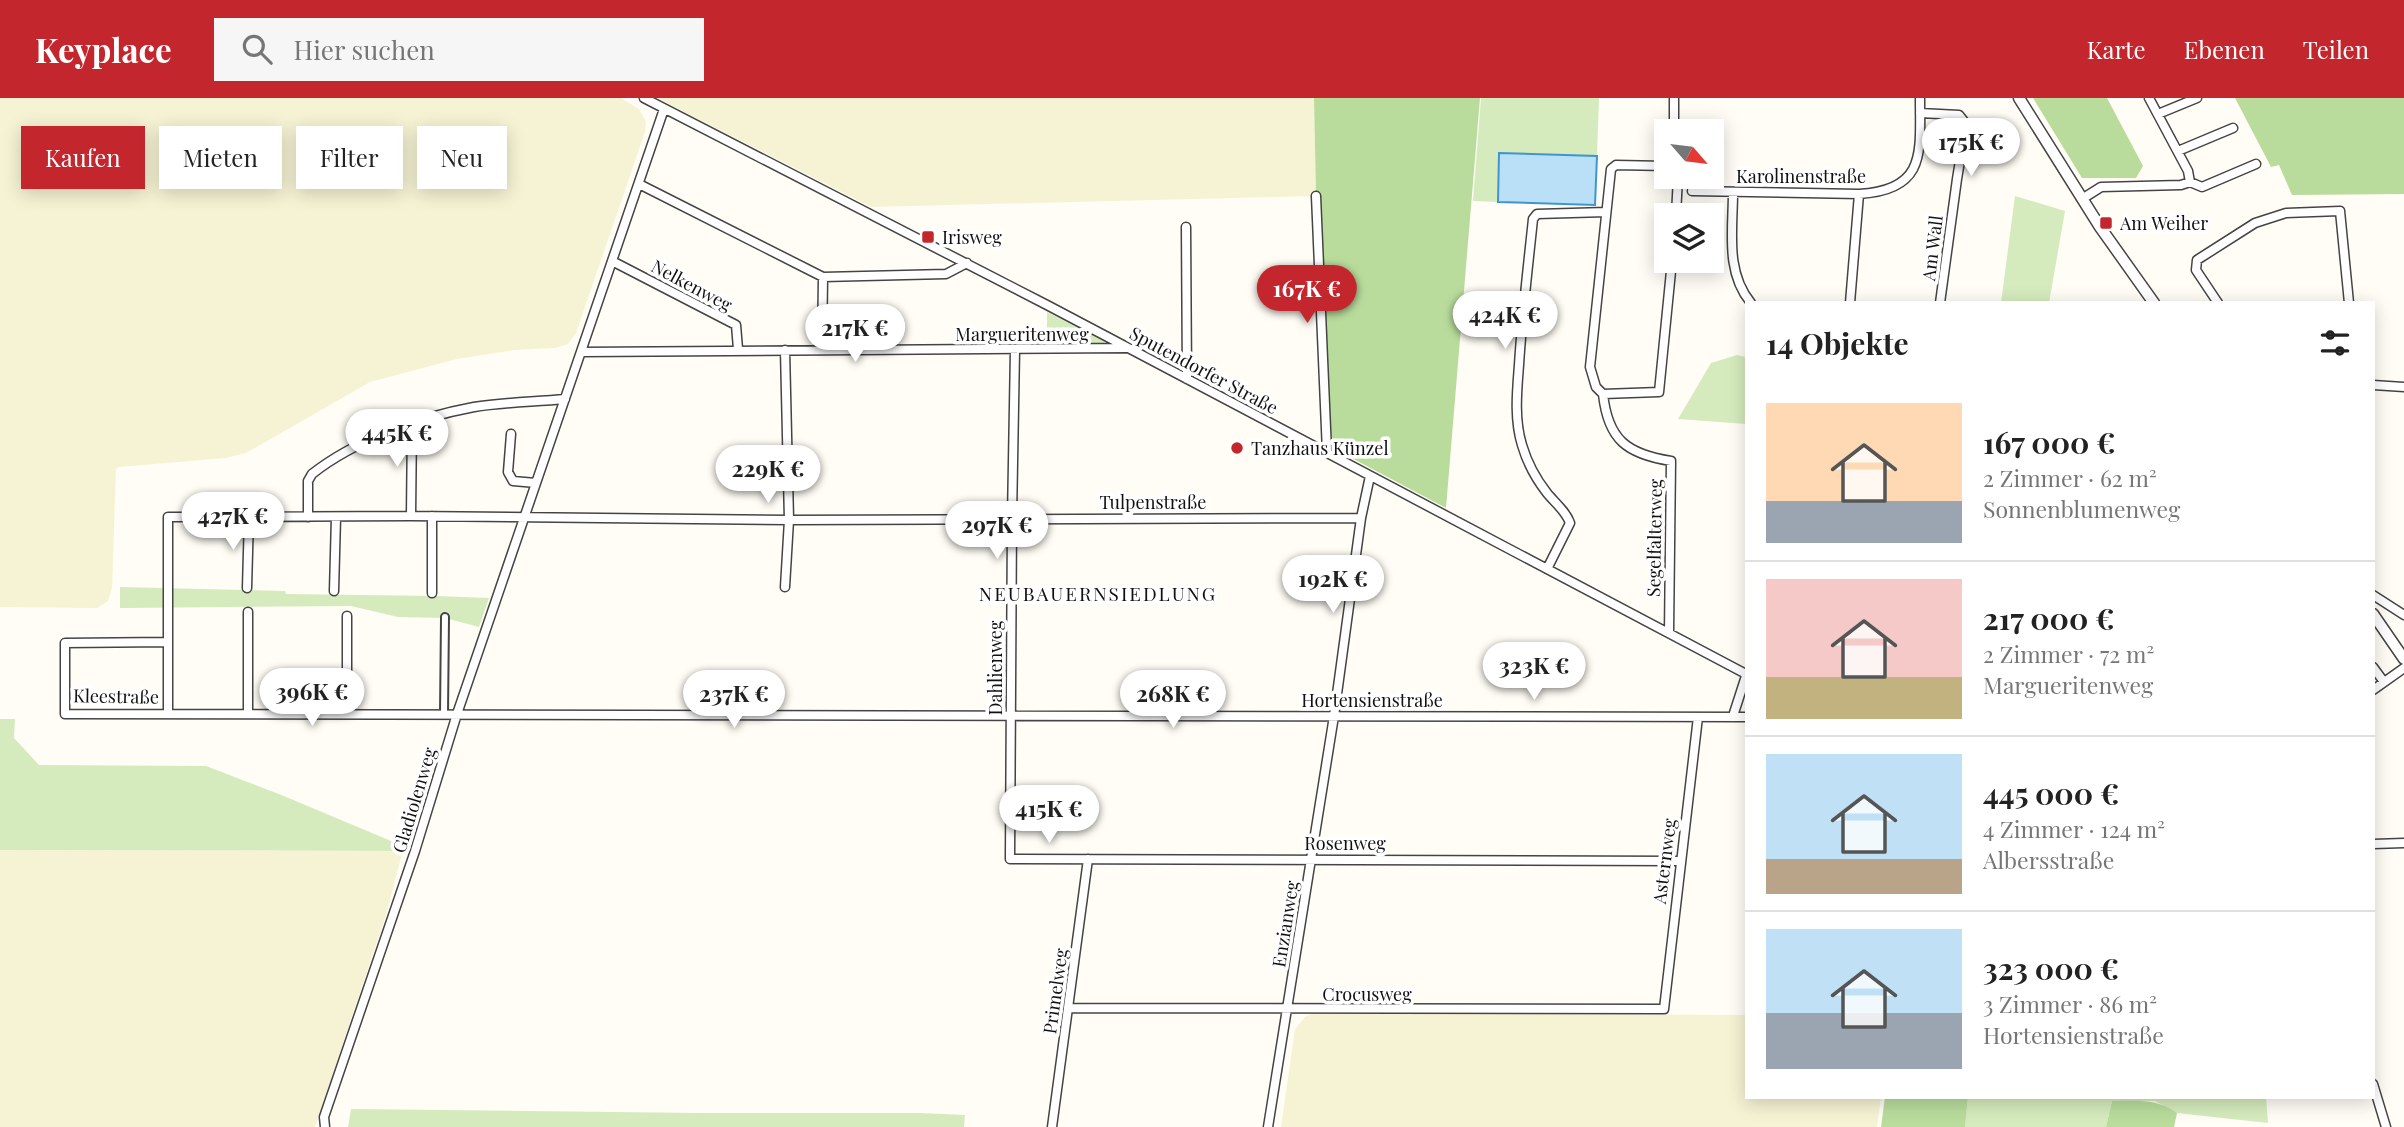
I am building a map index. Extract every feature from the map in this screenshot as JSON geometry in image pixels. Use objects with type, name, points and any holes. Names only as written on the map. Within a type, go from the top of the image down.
[{"type":"street","name":"Sputendorfer Straße","points":[[644,98],[967,262],[1745,672]]},
{"type":"street","points":[[1674,98],[1674,119]]},
{"type":"street","name":"Karolinenstraße","points":[[1692,191],[1859,194],[1880,192],[1900,185],[1912,172],[1920,154],[1920,98]]},
{"type":"street","points":[[2019,98],[2082,199],[2153,301]]},
{"type":"street","points":[[2149,98],[2188,171],[2190,182]]},
{"type":"street","points":[[2158,114],[2196,98]]},
{"type":"street","name":"Gladiolenweg","points":[[325,1127],[324,1117],[415,851],[457,714],[664,109]]},
{"type":"street","name":"Am Wall","points":[[1920,113],[1959,115],[1966,124],[1940,301]]},
{"type":"street","points":[[2178,151],[2233,128]]},
{"type":"street","points":[[2082,199],[2101,187],[2181,185],[2190,182],[2202,187],[2256,164]]},
{"type":"street","name":"Segelfalterweg","points":[[1654,166],[1616,165],[1611,169],[1590,366],[1596,387],[1603,394],[1605,415],[1616,438],[1631,451],[1671,461],[1668,633]]},
{"type":"street","points":[[639,184],[823,277],[946,274],[967,262]]},
{"type":"street","points":[[1733,192],[1735,279],[1749,301]]},
{"type":"street","points":[[1850,301],[1859,194]]},
{"type":"street","points":[[1315,196],[1327,452]]},
{"type":"street","points":[[2217,301],[2196,270],[2197,260],[2255,223],[2286,213],[2340,211],[2349,301]]},
{"type":"street","points":[[1547,569],[1570,523],[1567,515],[1546,493],[1535,476],[1522,445],[1518,427],[1520,349],[1533,219],[1537,214],[1606,212]]},
{"type":"street","points":[[1185,226],[1187,379]]},
{"type":"street","name":"Nelkenweg","points":[[612,261],[736,325],[738,349]]},
{"type":"street","points":[[1603,394],[1659,392],[1671,273]]},
{"type":"street","points":[[822,349],[823,277]]},
{"type":"street","name":"Margueritenweg","points":[[581,352],[1128,348]]},
{"type":"street","points":[[785,350],[789,520],[785,587]]},
{"type":"street","name":"Dahlienweg","points":[[1010,859],[1015,350]]},
{"type":"street","points":[[2375,385],[2404,387]]},
{"type":"street","points":[[309,517],[308,481],[312,474],[365,443],[412,423],[475,407],[565,399]]},
{"type":"street","points":[[411,516],[412,423]]},
{"type":"street","points":[[511,434],[508,472],[513,481],[536,483]]},
{"type":"street","name":"Enzianweg","points":[[1268,1127],[1334,716],[1361,518],[1370,477]]},
{"type":"street","points":[[247,588],[249,516]]},
{"type":"street","points":[[432,516],[432,593]]},
{"type":"street","name":"Tulpenstraße","points":[[167,642],[168,517],[432,516],[789,520],[1361,518]]},
{"type":"street","points":[[334,591],[336,517]]},
{"type":"street","points":[[2375,597],[2404,615]]},
{"type":"street","points":[[248,612],[248,714]]},
{"type":"street","points":[[346,616],[347,713]]},
{"type":"street","points":[[2375,617],[2404,659]]},
{"type":"street","points":[[444,714],[445,618]]},
{"type":"street","points":[[167,642],[168,713]]},
{"type":"street","name":"Kleestraße","points":[[167,642],[65,643],[65,714],[168,713]]},
{"type":"street","points":[[2375,689],[2404,668]]},
{"type":"street","points":[[2375,670],[2384,682]]},
{"type":"street","points":[[1733,716],[1745,676]]},
{"type":"street","name":"Hortensienstraße","points":[[168,713],[1745,717]]},
{"type":"street","name":"Asternweg","points":[[1664,1009],[1679,861],[1698,717]]},
{"type":"street","points":[[2375,844],[2404,844]]},
{"type":"street","name":"Rosenweg","points":[[1010,859],[1679,861]]},
{"type":"street","name":"Primelweg","points":[[1052,1127],[1088,859]]},
{"type":"street","name":"Crocusweg","points":[[1070,1008],[1664,1009]]},
{"type":"street","points":[[2375,1091],[2386,1127]]},
{"type":"shaded area","points":[[0,98],[621,98],[639,109],[646,122],[645,132],[576,333],[568,344],[555,348],[514,350],[457,359],[370,382],[246,453],[226,458],[119,467],[116,469],[112,588],[108,601],[97,608],[0,607]]},
{"type":"shaded area","points":[[657,98],[1314,98],[1316,196],[871,207]]},
{"type":"shaded area","points":[[0,850],[400,851],[402,854],[386,915],[315,1127],[0,1127]]},
{"type":"shaded area","points":[[1313,1013],[1745,1015],[1745,1099],[1881,1099],[1877,1127],[1281,1127],[1295,1029],[1305,1017]]},
{"type":"green space","points":[[1314,98],[1480,98],[1446,508],[1327,445]]},
{"type":"green space","points":[[1481,98],[1599,98],[1597,156],[1500,153],[1498,202],[1473,201]]},
{"type":"green space","points":[[2033,98],[2107,98],[2143,166],[2136,178],[2082,178]]},
{"type":"green space","points":[[2235,98],[2404,98],[2404,194],[2292,195],[2279,165],[2271,167]]},
{"type":"green space","points":[[2015,196],[2065,211],[2049,301],[2001,301]]},
{"type":"green space","points":[[1047,312],[1104,341],[1105,344],[1047,345]]},
{"type":"green space","points":[[1737,355],[1745,357],[1745,424],[1678,419],[1711,363]]},
{"type":"green space","points":[[120,587],[489,598],[479,627],[445,618],[398,617],[351,606],[120,608]]},
{"type":"green space","points":[[0,719],[15,719],[14,738],[39,765],[206,766],[415,851],[0,850]]},
{"type":"green space","points":[[1885,1099],[1968,1099],[1965,1127],[1881,1127]]},
{"type":"green space","points":[[1968,1099],[2266,1099],[2268,1123],[2177,1113],[2155,1101],[2112,1101],[2106,1127],[1965,1127]]},
{"type":"green space","points":[[2112,1101],[2146,1101],[2162,1105],[2177,1113],[2174,1127],[2106,1127]]},
{"type":"green space","points":[[351,1109],[965,1115],[964,1127],[348,1127]]},
{"type":"water","points":[[1499,153],[1597,156],[1595,205],[1498,202]]},
{"type":"place","name":"Am Weiher","points":[[2106,223]]},
{"type":"place","name":"Irisweg","points":[[928,237]]},
{"type":"place","name":"Tanzhaus Künzel","points":[[1237,448]]},
{"type":"district","name":"NEUBAUERNSIEDLUNG","points":[[1098,593]]}]
